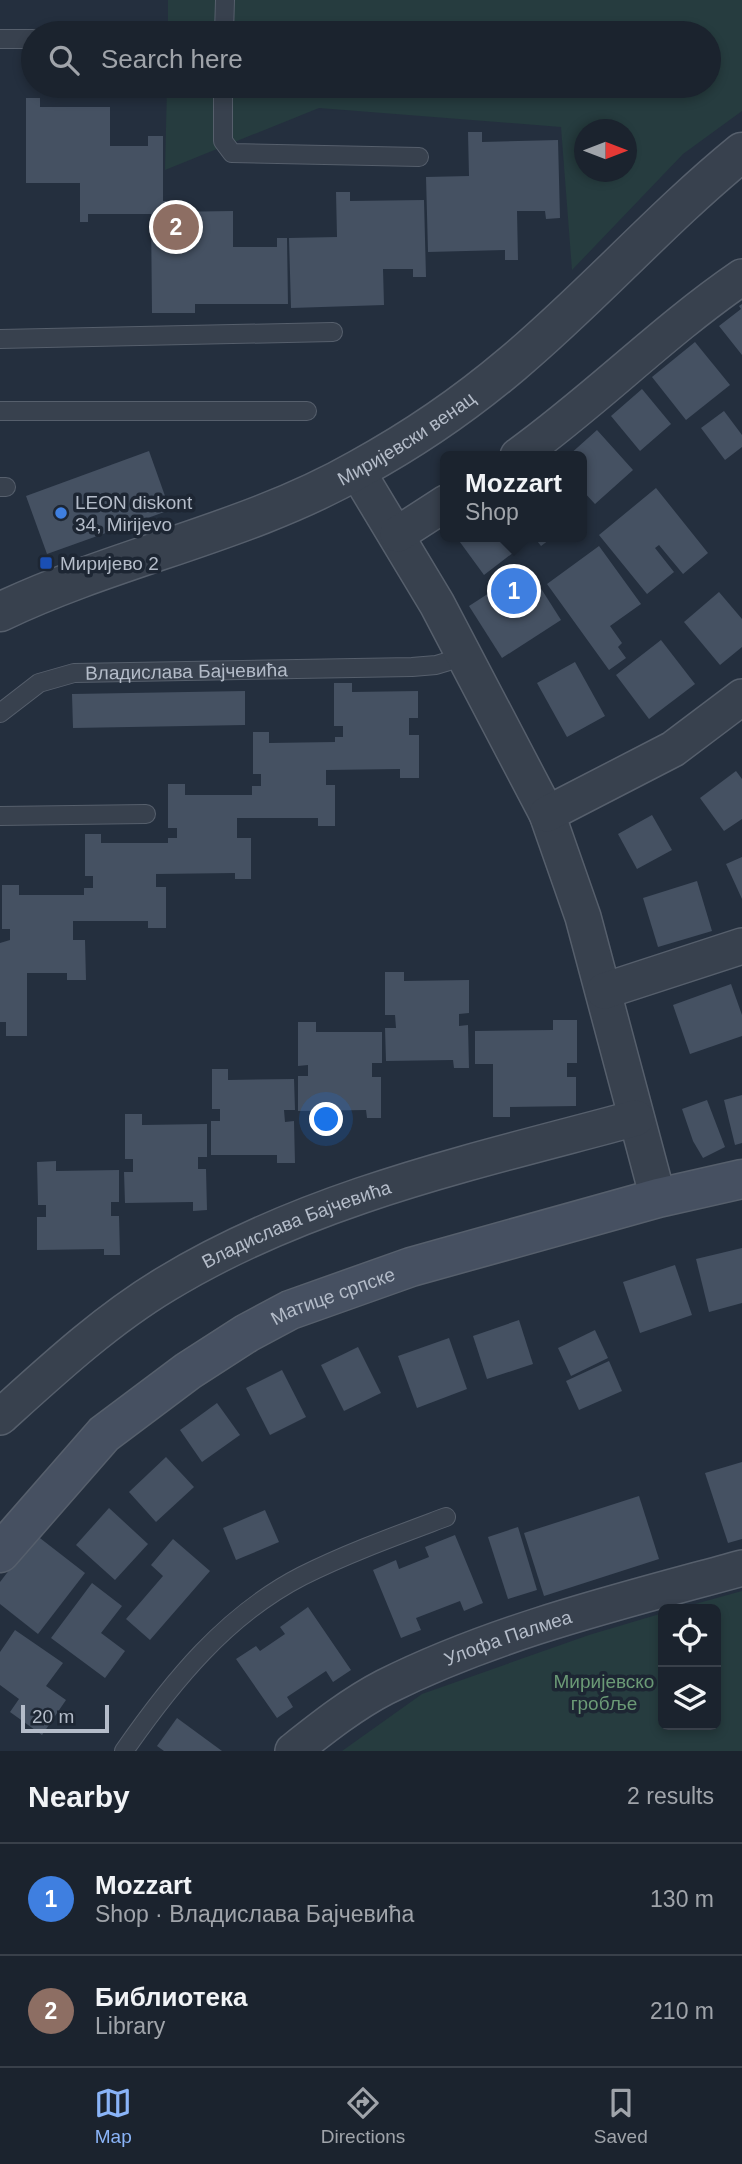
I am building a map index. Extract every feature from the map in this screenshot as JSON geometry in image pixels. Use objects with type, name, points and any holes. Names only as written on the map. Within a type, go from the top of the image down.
[{"type":"main road","name":"Матице српске","points":[[0,1553],[104,1434],[188,1371],[290,1310],[411,1267],[658,1198],[742,1179]]},
{"type":"street","name":"Миријевски венац","points":[[0,612],[95,572],[282,507],[357,471],[404,443],[512,365],[706,181],[742,152]]},
{"type":"street","points":[[526,451],[570,418],[692,311],[742,277]]},
{"type":"street","points":[[357,471],[398,534],[466,656],[547,814],[583,917],[658,1198]]},
{"type":"street","points":[[398,534],[440,507]]},
{"type":"street","points":[[547,814],[673,749],[742,697]]},
{"type":"street","points":[[604,990],[742,946]]},
{"type":"street","name":"Владислава Бајчевића","points":[[0,1417],[80,1347],[165,1284],[254,1238],[347,1200],[636,1118]]},
{"type":"street","name":"Улофа Палмеа","points":[[293,1751],[329,1723],[384,1688],[512,1634],[742,1567]]},
{"type":"lane","points":[[224,21],[225,0]]},
{"type":"lane","points":[[0,39],[21,39]]},
{"type":"lane","points":[[223,98],[223,141],[232,153],[419,157]]},
{"type":"lane","points":[[0,339],[333,332]]},
{"type":"lane","points":[[0,411],[307,411]]},
{"type":"lane","name":"Владислава Бајчевића","points":[[0,713],[39,683],[74,673],[412,667],[436,665],[466,656]]},
{"type":"lane","points":[[0,816],[146,814]]},
{"type":"lane","points":[[124,1751],[157,1703],[212,1641],[254,1606],[301,1576],[446,1517]]},
{"type":"green space","points":[[168,0],[742,0],[742,111],[683,154],[572,270],[561,127],[319,108],[165,170],[167,98],[721,98],[721,21],[168,21]]},
{"type":"green space","name":"Миријевско гробље","points":[[742,1591],[742,1751],[342,1751],[422,1694],[589,1635],[658,1614],[658,1730],[721,1730],[721,1604],[695,1604]]},
{"type":"building","points":[[26,98],[40,98],[40,107],[110,107],[110,146],[148,146],[148,136],[163,136],[163,201],[166,201],[166,212],[233,211],[233,247],[277,247],[277,238],[287,238],[288,304],[195,304],[195,313],[152,313],[151,214],[88,214],[88,222],[80,222],[80,183],[26,183]]},
{"type":"building","points":[[468,132],[482,132],[482,142],[558,140],[560,218],[546,219],[545,211],[517,211],[518,260],[505,260],[505,250],[428,252],[426,177],[469,176]]},
{"type":"building","points":[[336,192],[350,192],[350,201],[424,200],[426,277],[413,277],[413,269],[383,269],[384,305],[291,308],[289,238],[337,237]]},
{"type":"building","points":[[742,304],[742,355],[719,326],[741,309],[739,306]]},
{"type":"building","points":[[695,342],[730,385],[686,420],[652,377]]},
{"type":"building","points":[[642,389],[671,424],[640,451],[611,416]]},
{"type":"building","points":[[724,411],[742,435],[742,447],[725,460],[701,428]]},
{"type":"building","points":[[597,430],[633,470],[595,504],[587,495],[587,451],[574,451]]},
{"type":"building","points":[[149,451],[170,510],[47,554],[26,496]]},
{"type":"building","points":[[656,488],[708,553],[683,574],[659,545],[655,548],[674,572],[647,594],[599,535]]},
{"type":"building","points":[[460,542],[512,542],[518,549],[484,575]]},
{"type":"building","points":[[599,546],[641,604],[610,626],[622,643],[618,647],[626,658],[609,670],[547,584]]},
{"type":"building","points":[[528,568],[561,620],[502,658],[469,606]]},
{"type":"building","points":[[719,592],[742,619],[742,647],[720,665],[684,622]]},
{"type":"building","points":[[661,640],[695,684],[649,719],[616,675]]},
{"type":"building","points":[[575,662],[605,716],[567,737],[537,683]]},
{"type":"building","points":[[334,683],[352,683],[352,692],[418,691],[418,718],[409,718],[409,735],[419,735],[419,778],[400,778],[400,769],[326,770],[326,785],[335,785],[335,826],[318,826],[318,818],[237,818],[237,838],[251,838],[251,879],[235,879],[235,873],[156,874],[156,887],[166,887],[166,928],[148,928],[148,921],[73,921],[73,940],[85,940],[86,980],[67,980],[67,973],[27,973],[27,1036],[6,1036],[6,1022],[0,1022],[0,943],[10,940],[10,929],[2,929],[2,885],[19,885],[19,895],[84,895],[84,888],[93,888],[93,876],[85,876],[85,834],[101,834],[101,843],[168,843],[168,838],[177,838],[177,828],[168,828],[168,784],[185,784],[185,795],[252,795],[252,786],[261,786],[261,774],[253,774],[253,732],[269,732],[269,743],[335,742],[335,737],[343,737],[343,726],[334,726]]},
{"type":"building","points":[[245,691],[245,725],[73,728],[72,694]]},
{"type":"building","points":[[736,771],[742,779],[742,819],[724,831],[700,798]]},
{"type":"building","points":[[652,815],[672,850],[637,869],[618,834]]},
{"type":"building","points":[[742,857],[742,899],[726,864]]},
{"type":"building","points":[[697,881],[712,931],[658,947],[643,898]]},
{"type":"building","points":[[385,972],[404,972],[404,981],[469,980],[469,1013],[459,1014],[459,1026],[468,1025],[469,1068],[454,1068],[453,1060],[386,1061],[385,1028],[396,1028],[395,1015],[385,1015]]},
{"type":"building","points":[[731,984],[742,1015],[742,1036],[690,1054],[673,1005]]},
{"type":"building","points":[[553,1020],[577,1020],[577,1063],[567,1063],[567,1077],[576,1077],[576,1106],[510,1107],[510,1117],[493,1117],[493,1064],[475,1064],[475,1031],[553,1030]]},
{"type":"building","points":[[298,1022],[316,1022],[316,1032],[382,1032],[382,1063],[372,1063],[372,1077],[381,1077],[381,1118],[367,1118],[366,1110],[298,1111],[298,1076],[308,1076],[308,1065],[298,1066]]},
{"type":"building","points":[[212,1069],[228,1069],[228,1080],[294,1079],[295,1110],[284,1110],[285,1122],[294,1121],[295,1163],[277,1163],[277,1155],[211,1155],[211,1121],[220,1121],[220,1109],[212,1109]]},
{"type":"building","points":[[742,1095],[742,1143],[735,1145],[724,1100]]},
{"type":"building","points":[[707,1100],[725,1147],[703,1158],[693,1141],[682,1109]]},
{"type":"building","points":[[125,1114],[142,1114],[142,1125],[207,1124],[207,1157],[198,1157],[198,1169],[206,1169],[207,1210],[193,1211],[193,1202],[125,1203],[124,1172],[133,1172],[133,1159],[125,1159]]},
{"type":"building","points":[[56,1161],[56,1171],[119,1170],[119,1202],[111,1202],[111,1216],[119,1216],[120,1255],[104,1255],[104,1249],[37,1250],[37,1217],[46,1217],[46,1205],[38,1205],[37,1162]]},
{"type":"building","points":[[742,1248],[742,1303],[709,1312],[696,1259]]},
{"type":"building","points":[[675,1265],[692,1315],[640,1333],[623,1282]]},
{"type":"building","points":[[519,1320],[533,1364],[487,1379],[473,1336]]},
{"type":"building","points":[[595,1330],[608,1358],[571,1376],[558,1348]]},
{"type":"building","points":[[449,1338],[467,1389],[417,1408],[398,1356]]},
{"type":"building","points":[[358,1347],[381,1393],[344,1411],[321,1365]]},
{"type":"building","points":[[609,1361],[622,1391],[579,1410],[566,1381]]},
{"type":"building","points":[[282,1370],[306,1417],[270,1435],[246,1388]]},
{"type":"building","points":[[217,1403],[240,1435],[202,1462],[180,1430]]},
{"type":"building","points":[[166,1457],[194,1487],[156,1522],[129,1492]]},
{"type":"building","points":[[742,1462],[742,1539],[728,1543],[705,1473]]},
{"type":"building","points":[[639,1496],[659,1559],[544,1596],[524,1533]]},
{"type":"building","points":[[109,1508],[148,1544],[115,1580],[76,1545]]},
{"type":"building","points":[[265,1510],[279,1542],[236,1560],[223,1528]]},
{"type":"building","points":[[518,1527],[537,1590],[508,1599],[488,1537]]},
{"type":"building","points":[[36,1535],[85,1573],[38,1634],[0,1604],[0,1582]]},
{"type":"building","points":[[455,1535],[483,1603],[464,1611],[460,1601],[416,1618],[421,1630],[401,1638],[373,1570],[396,1560],[399,1569],[429,1557],[425,1547]]},
{"type":"building","points":[[173,1539],[210,1571],[150,1640],[126,1619],[163,1576],[151,1565]]},
{"type":"building","points":[[92,1583],[122,1606],[101,1633],[125,1651],[105,1678],[51,1638]]},
{"type":"building","points":[[308,1607],[351,1670],[333,1682],[326,1671],[287,1697],[293,1707],[277,1718],[236,1659],[256,1646],[260,1651],[285,1634],[280,1627]]},
{"type":"building","points":[[15,1630],[63,1663],[46,1686],[66,1700],[42,1735],[10,1712],[19,1699],[0,1685],[0,1652]]},
{"type":"building","points":[[177,1718],[222,1751],[164,1751],[157,1746]]},
{"type":"place","name":"Библиотека","points":[[176,227]]},
{"type":"place","name":"LEON diskont 34, Mirijevo","points":[[61,513]]},
{"type":"place","name":"Миријево 2","points":[[46,563]]},
{"type":"place","name":"Mozzart","points":[[514,591]]}]
